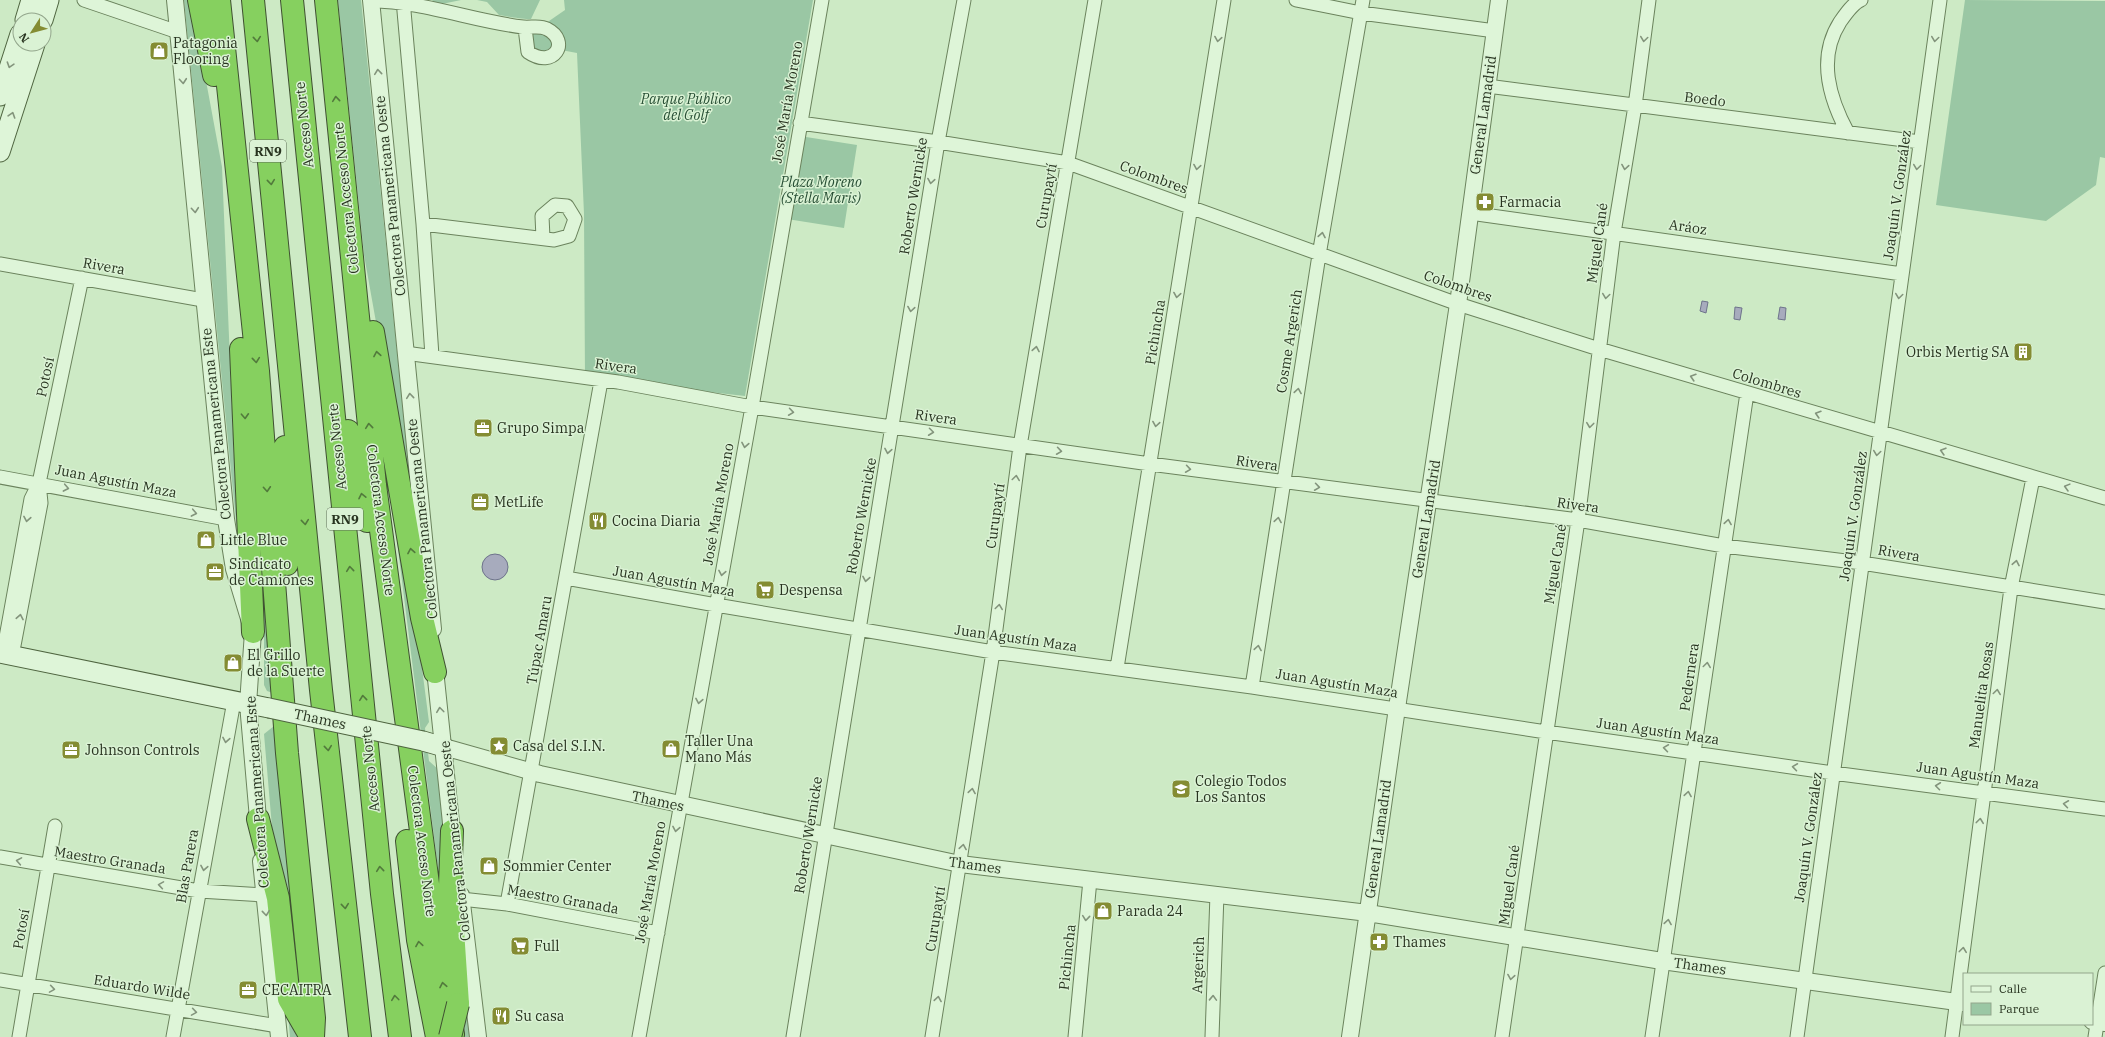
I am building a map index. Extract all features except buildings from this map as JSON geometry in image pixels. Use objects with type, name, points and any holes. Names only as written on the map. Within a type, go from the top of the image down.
[{"type":"highway","points":[[199,0],[240,195],[238,286],[253,632]]},
{"type":"highway","points":[[219,0],[258,371],[287,753],[314,1018],[312,1037]]},
{"type":"highway","name":"RN9","points":[[253,0],[321,690],[360,1037]]},
{"type":"highway","name":"Acceso Norte","points":[[292,0],[382,894],[400,1037]]},
{"type":"highway","name":"Colectora Acceso Norte","points":[[326,0],[376,493],[438,959],[453,1037]]},
{"type":"highway","points":[[346,194],[377,354],[422,618],[435,672]]},
{"type":"highway","points":[[283,302],[286,534],[290,623],[299,742],[327,1008],[327,1037]]},
{"type":"highway","points":[[324,315],[366,518],[394,713],[418,940],[437,1037]]},
{"type":"highway","points":[[258,819],[278,898],[289,999],[312,1037]]},
{"type":"highway","points":[[450,1037],[458,1004],[450,886],[452,831]]},
{"type":"main road","points":[[27,12],[31,0]]},
{"type":"main road","points":[[46,12],[50,0]]},
{"type":"main road","points":[[0,96],[14,52]]},
{"type":"main road","points":[[0,152],[32,52]]},
{"type":"main road","name":"Thames","points":[[5,654],[269,708],[423,741],[444,748]]},
{"type":"street","points":[[84,0],[178,32]]},
{"type":"street","name":"Colectora Panamericana Este","points":[[175,0],[203,300],[226,519],[234,569],[253,632],[241,703],[258,819],[264,895],[279,1032]]},
{"type":"street","points":[[371,0],[403,1],[525,28]]},
{"type":"street","name":"Colectora Panamericana Oeste","points":[[371,0],[427,562],[435,672],[452,831],[478,1037]]},
{"type":"street","name":"José María Moreno","points":[[639,1037],[752,407],[822,0]]},
{"type":"street","name":"Roberto Wernicke","points":[[792,1037],[938,142],[964,0]]},
{"type":"street","name":"Curupaytí","points":[[932,1037],[993,652],[1020,446],[1095,0]]},
{"type":"street","name":"Pichincha","points":[[1118,668],[1224,0]]},
{"type":"street","points":[[1296,0],[1361,13],[1495,31]]},
{"type":"street","name":"Cosme Argerich","points":[[1252,687],[1319,255],[1363,0]]},
{"type":"street","name":"General Lamadrid","points":[[1350,1037],[1397,708],[1458,304],[1499,0]]},
{"type":"street","name":"Miguel Cané","points":[[1502,1037],[1578,520],[1614,233],[1635,106],[1649,0]]},
{"type":"street","points":[[1848,133],[1837,111],[1829,83],[1827,56],[1832,34],[1843,17],[1861,0]]},
{"type":"street","name":"Joaquín V. González","points":[[1797,1037],[1940,0]]},
{"type":"street","points":[[403,1],[424,224],[432,356]]},
{"type":"street","name":"Boedo","points":[[1487,86],[1920,142]]},
{"type":"street","name":"Colombres","points":[[800,123],[938,142],[1068,163],[1458,304],[1599,349],[1880,433],[2105,498]]},
{"type":"street","name":"Aráoz","points":[[1470,213],[1902,274]]},
{"type":"street","points":[[424,224],[544,238]]},
{"type":"street","name":"Rivera","points":[[0,264],[203,300]]},
{"type":"street","name":"Potosí","points":[[5,654],[41,503],[39,483],[82,278]]},
{"type":"street","name":"Rivera","points":[[405,353],[601,381],[618,382],[752,407],[1020,446],[1284,483],[1578,520],[1724,546],[1862,563],[2105,602]]},
{"type":"street","name":"Túpac Amaru","points":[[507,904],[601,381]]},
{"type":"street","name":"Pedernera","points":[[1652,1037],[1747,393]]},
{"type":"street","name":"Juan Agustín Maza","points":[[0,477],[39,483],[226,519]]},
{"type":"street","name":"Manuelita Rosas","points":[[1963,973],[1984,792],[2011,588],[2033,478]]},
{"type":"street","name":"Juan Agustín Maza","points":[[566,578],[716,606],[858,628],[993,652],[1252,687],[1546,732],[1695,752],[1833,773],[2105,809]]},
{"type":"street","name":"Blas Parera","points":[[173,1037],[199,891],[241,703]]},
{"type":"street","name":"Thames","points":[[444,748],[531,772],[960,864],[1368,913],[1662,961],[1960,1003]]},
{"type":"street","name":"Potosí","points":[[19,1037],[55,826]]},
{"type":"street","name":"Maestro Granada","points":[[0,857],[199,891],[264,895]]},
{"type":"street","name":"Pichincha","points":[[1075,1037],[1090,880]]},
{"type":"street","name":"Argerich","points":[[1212,1037],[1217,894]]},
{"type":"street","name":"Maestro Granada","points":[[461,899],[507,904],[658,933]]},
{"type":"street","points":[[2097,1026],[2105,973]]},
{"type":"street","name":"Manuelita Rosas","points":[[1952,1037],[1960,1003],[1963,977]]},
{"type":"street","name":"Eduardo Wilde","points":[[0,980],[178,1010],[279,1032]]},
{"type":"green space","points":[[184,0],[191,0],[222,167],[237,531]]},
{"type":"green space","points":[[338,0],[361,0],[418,557],[364,255]]},
{"type":"green space","points":[[432,0],[461,0],[437,5]]},
{"type":"green space","points":[[477,0],[540,0],[531,19],[528,19],[499,15],[487,2]]},
{"type":"green space","name":"Parque Público del Golf","points":[[564,0],[813,0],[745,396],[585,378],[584,214],[577,53],[561,50],[547,61],[523,39],[565,10]]},
{"type":"green space","points":[[1965,0],[2105,1],[2105,158],[2100,157],[2096,185],[2046,221],[1936,205]]},
{"type":"green space","name":"Plaza Moreno (Stella Maris)","points":[[806,137],[857,145],[844,228],[787,219],[801,141]]},
{"type":"green space","points":[[253,388],[279,695],[267,691],[264,685],[264,614],[256,564]]},
{"type":"green space","points":[[378,389],[411,583],[429,722],[425,728],[429,761],[439,770],[441,783],[446,933]]},
{"type":"green space","points":[[274,726],[281,728],[306,1037],[290,1037],[264,734]]},
{"type":"green space","points":[[465,1003],[470,1037],[463,1037]]},
{"type":"water","points":[[1702,301],[1708,302],[1706,313],[1700,311]]},
{"type":"water","points":[[1735,307],[1742,308],[1740,320],[1734,319]]},
{"type":"water","points":[[1780,307],[1786,308],[1785,320],[1778,319]]},
{"type":"water","points":[[495,554],[504,558],[508,567],[504,576],[495,580],[486,576],[482,567],[486,558]]},
{"type":"place","name":"Patagonia Flooring","points":[[159,51]]},
{"type":"place","name":"Farmacia","points":[[1485,202]]},
{"type":"place","name":"Orbis Mertig SA","points":[[2023,352]]},
{"type":"place","name":"Grupo Simpa","points":[[483,428]]},
{"type":"place","name":"MetLife","points":[[480,502]]},
{"type":"place","name":"Cocina Diaria","points":[[598,521]]},
{"type":"place","name":"Little Blue","points":[[206,540]]},
{"type":"place","name":"Sindicato de Camiones","points":[[215,572]]},
{"type":"place","name":"Despensa","points":[[765,590]]},
{"type":"place","name":"El Grillo de la Suerte","points":[[233,663]]},
{"type":"place","name":"Casa del S.I.N.","points":[[499,746]]},
{"type":"place","name":"Taller Una Mano Más","points":[[671,749]]},
{"type":"place","name":"Johnson Controls","points":[[71,750]]},
{"type":"place","name":"Colegio Todos Los Santos","points":[[1181,789]]},
{"type":"place","name":"Sommier Center","points":[[489,866]]},
{"type":"place","name":"Parada 24","points":[[1103,911]]},
{"type":"place","name":"Thames","points":[[1379,942]]},
{"type":"place","name":"Full","points":[[520,946]]},
{"type":"place","name":"CECAITRA","points":[[248,990]]},
{"type":"place","name":"Su casa","points":[[501,1016]]}]
